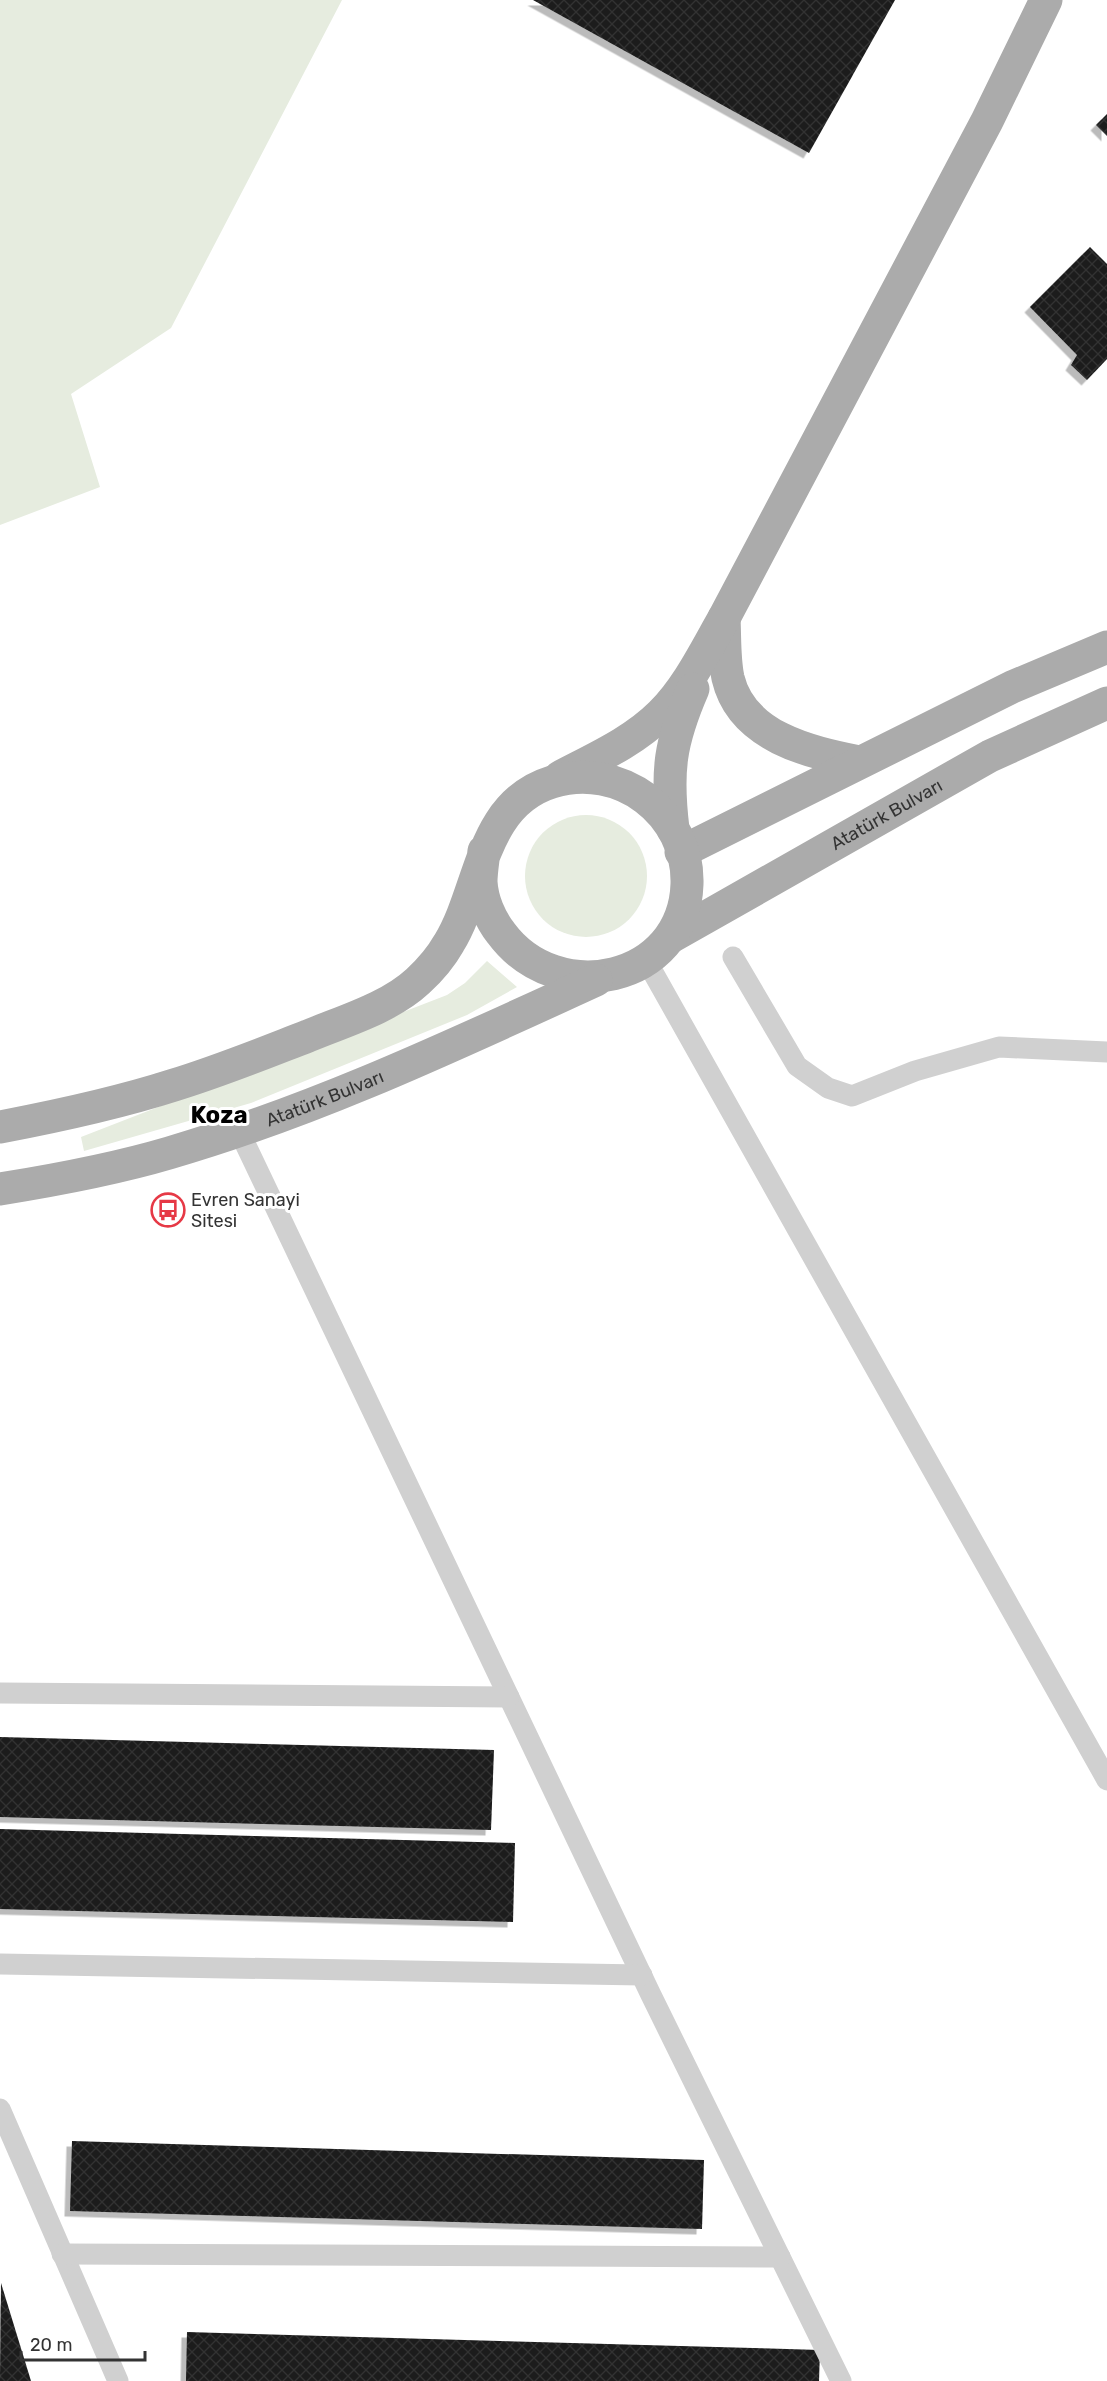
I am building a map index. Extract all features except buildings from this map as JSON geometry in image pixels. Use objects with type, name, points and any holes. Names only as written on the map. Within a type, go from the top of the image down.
[{"type":"main road","points":[[551,782],[630,738],[661,714],[687,681],[724,618],[987,121],[1046,0]]},
{"type":"main road","points":[[724,618],[728,676],[734,694],[744,709],[766,730],[796,747],[859,762]]},
{"type":"main road","points":[[724,618],[679,720],[672,748],[668,791],[677,840],[859,762],[1012,687],[1107,646]]},
{"type":"main road","name":"Atatürk Bulvarı","points":[[0,1190],[168,1154],[239,1131],[421,1060],[601,977],[646,960],[671,937],[990,756],[1107,704]]},
{"type":"main road","name":"Atatürk Bulvarı","points":[[0,1127],[174,1086],[344,1022],[388,1002],[415,984],[450,942],[484,851],[498,826],[520,800],[551,782],[583,777],[611,780],[637,790],[658,807],[677,840],[687,872],[683,912],[671,937]]},
{"type":"main road","name":"Atatürk Bulvarı","points":[[484,851],[481,881],[484,898],[494,924],[513,949],[539,968],[569,978],[601,977]]},
{"type":"lane","points":[[733,957],[797,1066],[828,1088],[852,1096],[915,1071],[999,1047],[1107,1052]]},
{"type":"lane","points":[[646,960],[1107,1780]]},
{"type":"lane","points":[[239,1131],[642,1975],[841,2381]]},
{"type":"lane","points":[[0,1693],[509,1697]]},
{"type":"lane","points":[[0,1964],[642,1975]]},
{"type":"lane","points":[[0,2109],[118,2381]]},
{"type":"lane","points":[[63,2254],[780,2257]]},
{"type":"shaded area","points":[[0,0],[342,0],[171,328],[71,394],[100,487],[0,525]]},
{"type":"shaded area","points":[[586,815],[609,820],[620,825],[629,833],[637,842],[642,853],[647,876],[642,899],[637,910],[629,919],[620,927],[609,932],[586,937],[563,932],[552,927],[543,919],[535,910],[530,899],[525,876],[530,853],[535,842],[543,833],[552,825],[563,820]]},
{"type":"shaded area","points":[[487,961],[517,987],[467,1015],[251,1103],[84,1151],[81,1137],[447,995],[465,983]]},
{"type":"place","name":"Evren Sanayi Sitesi","points":[[168,1210]]},
{"type":"district","name":"Koza","points":[[219,1115]]}]
